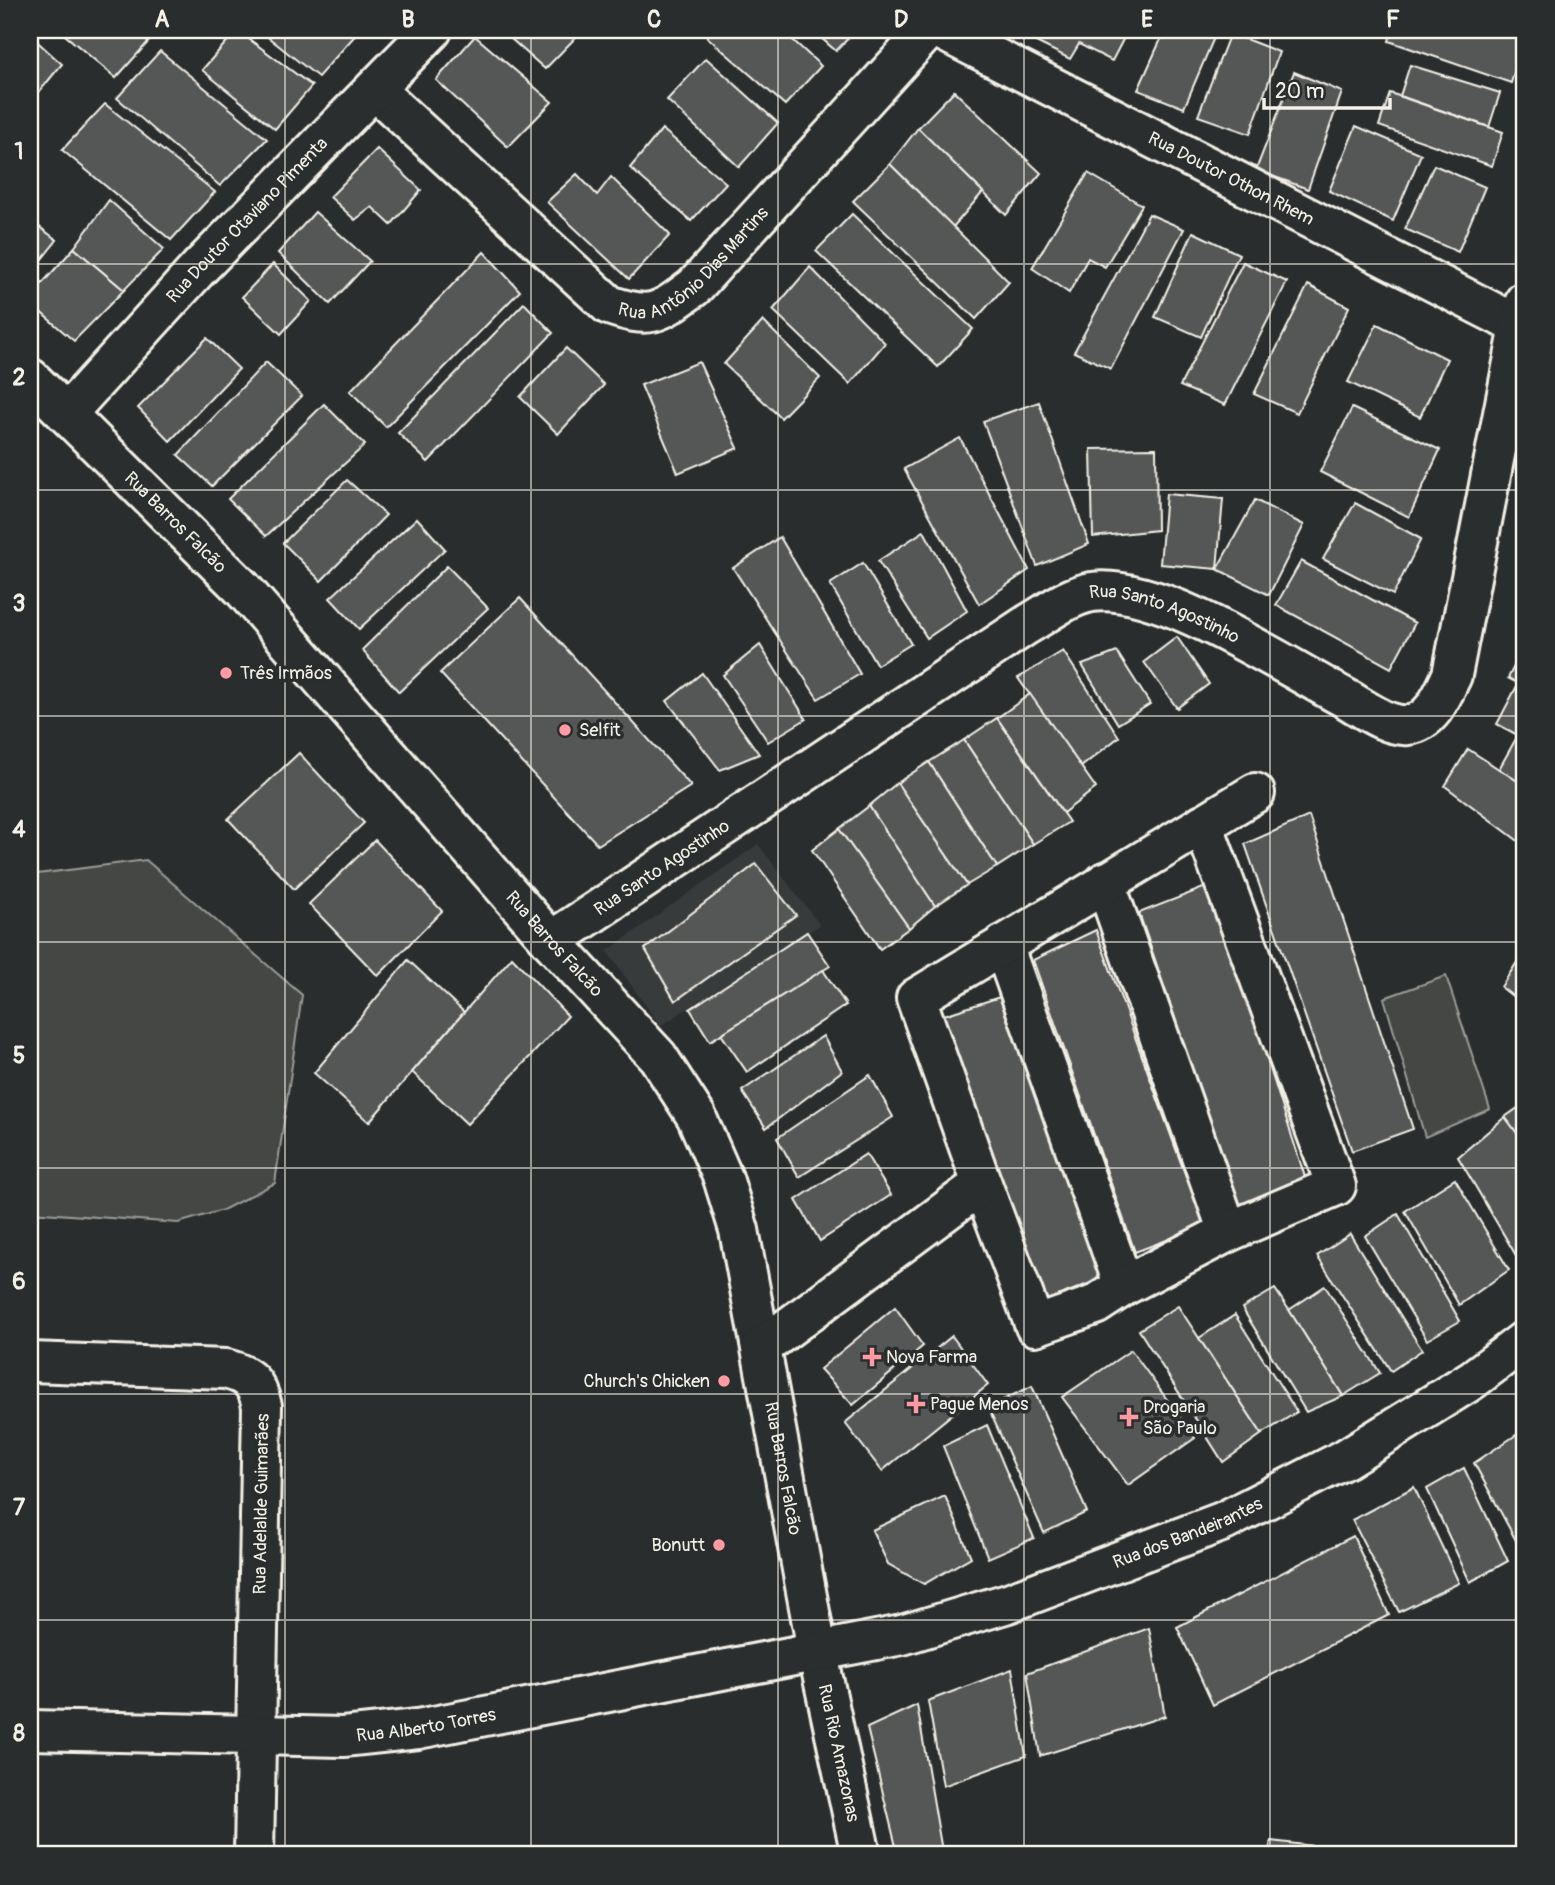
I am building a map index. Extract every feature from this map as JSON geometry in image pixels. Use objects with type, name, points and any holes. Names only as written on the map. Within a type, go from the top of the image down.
[{"type":"street","name":"Rua Doutor Otaviano Pimenta","points":[[67,413],[199,268],[432,30]]},
{"type":"street","name":"Rua Antônio Dias Martins","points":[[375,90],[610,304],[637,314],[663,310],[694,287],[928,30]]},
{"type":"street","name":"Rua Doutor Othon Rhem","points":[[941,30],[1523,314]]},
{"type":"street","name":"Rua Santo Agostinho","points":[[551,941],[1025,626],[1072,598],[1090,593],[1131,594],[1154,599],[1242,642],[1378,717],[1408,725],[1421,721],[1442,696],[1452,675],[1523,314]]},
{"type":"street","name":"Rua Barros Falcão","points":[[30,378],[243,588],[551,941],[658,1057],[696,1116],[723,1178],[739,1230],[817,1650]]},
{"type":"street","points":[[1203,824],[1336,1186],[1228,1232],[1124,1286],[1095,1306],[1035,1326],[916,998],[1105,882],[1255,793]]},
{"type":"street","points":[[1105,882],[1228,1232]]},
{"type":"street","points":[[1003,945],[1124,1286]]},
{"type":"street","points":[[762,1347],[982,1184]]},
{"type":"street","name":"Rua dos Bandeirantes","points":[[817,1650],[902,1635],[1008,1603],[1224,1521],[1345,1459],[1472,1380],[1525,1340]]},
{"type":"street","name":"Rua Adelalde Guimarães","points":[[30,1362],[226,1369],[243,1374],[257,1385],[262,1406],[254,1855]]},
{"type":"street","name":"Rua Alberto Torres","points":[[30,1730],[343,1737],[418,1729],[817,1650]]},
{"type":"street","name":"Rua Rio Amazonas","points":[[817,1650],[861,1855]]},
{"type":"shaded area","points":[[758,844],[820,925],[660,1026],[607,951]]},
{"type":"shaded area","points":[[146,860],[302,995],[275,1183],[223,1210],[178,1223],[30,1212],[30,875]]},
{"type":"shaded area","points":[[1446,976],[1490,1109],[1425,1137],[1384,998]]},
{"type":"building","points":[[59,30],[159,30],[116,78]]},
{"type":"building","points":[[237,30],[312,86],[275,129],[202,70]]},
{"type":"building","points":[[259,30],[360,30],[318,77]]},
{"type":"building","points":[[501,30],[583,30],[545,69]]},
{"type":"building","points":[[713,30],[782,30],[821,66],[785,105],[707,37]]},
{"type":"building","points":[[812,30],[856,30],[836,51]]},
{"type":"building","points":[[1042,30],[1128,30],[1112,61],[1079,44],[1070,59],[1036,42]]},
{"type":"building","points":[[1165,30],[1206,30],[1216,33],[1184,108],[1138,90]]},
{"type":"building","points":[[1392,30],[1525,30],[1525,35],[1511,83],[1389,41]]},
{"type":"building","points":[[1230,33],[1279,52],[1250,134],[1198,116]]},
{"type":"building","points":[[30,35],[62,64],[30,103]]},
{"type":"building","points":[[475,36],[552,102],[508,147],[436,80]]},
{"type":"building","points":[[160,51],[267,139],[220,186],[117,98]]},
{"type":"building","points":[[706,58],[778,123],[739,167],[667,100]]},
{"type":"building","points":[[1410,65],[1500,93],[1489,127],[1400,96]]},
{"type":"building","points":[[1294,72],[1342,92],[1308,189],[1256,170]]},
{"type":"building","points":[[954,91],[1041,173],[1006,215],[918,128]]},
{"type":"building","points":[[1390,93],[1503,132],[1492,166],[1379,126]]},
{"type":"building","points":[[105,104],[215,192],[171,240],[62,150]]},
{"type":"building","points":[[1356,126],[1421,154],[1393,221],[1329,191]]},
{"type":"building","points":[[918,128],[983,192],[953,227],[890,164]]},
{"type":"building","points":[[662,129],[726,183],[691,221],[630,168]]},
{"type":"building","points":[[377,149],[421,190],[391,225],[372,207],[355,220],[330,197]]},
{"type":"building","points":[[890,164],[1009,282],[976,319],[853,201]]},
{"type":"building","points":[[1434,165],[1485,187],[1458,252],[1405,229]]},
{"type":"building","points":[[1088,173],[1142,205],[1105,267],[1088,258],[1069,293],[1032,268]]},
{"type":"building","points":[[577,174],[597,195],[611,177],[670,235],[629,279],[547,202]]},
{"type":"building","points":[[109,200],[164,249],[124,290],[74,248]]},
{"type":"building","points":[[315,212],[370,261],[330,304],[278,253]]},
{"type":"building","points":[[852,214],[973,329],[938,367],[816,251]]},
{"type":"building","points":[[1149,214],[1184,229],[1111,369],[1074,352]]},
{"type":"building","points":[[30,220],[57,240],[30,274]]},
{"type":"building","points":[[1193,232],[1239,254],[1201,337],[1155,317]]},
{"type":"building","points":[[74,248],[124,290],[74,341],[30,303],[30,297]]},
{"type":"building","points":[[484,252],[520,291],[386,427],[350,391]]},
{"type":"building","points":[[1243,262],[1287,282],[1225,405],[1180,386]]},
{"type":"building","points":[[273,264],[311,301],[281,334],[242,297]]},
{"type":"building","points":[[810,267],[885,343],[850,384],[773,310]]},
{"type":"building","points":[[1308,285],[1349,307],[1297,413],[1254,394]]},
{"type":"building","points":[[524,303],[553,333],[428,462],[398,433]]},
{"type":"building","points":[[763,321],[820,378],[781,418],[724,364]]},
{"type":"building","points":[[1377,324],[1447,359],[1420,417],[1348,382]]},
{"type":"building","points":[[207,338],[239,369],[170,441],[138,408]]},
{"type":"building","points":[[566,348],[604,385],[558,434],[520,397]]},
{"type":"building","points":[[266,362],[302,396],[212,486],[178,455]]},
{"type":"building","points":[[699,362],[738,448],[678,473],[641,385]]},
{"type":"building","points":[[1039,402],[1089,544],[1037,566],[983,421]]},
{"type":"building","points":[[324,404],[365,445],[266,536],[228,499]]},
{"type":"building","points":[[1352,408],[1440,450],[1409,517],[1320,472]]},
{"type":"building","points":[[960,438],[1029,570],[979,604],[904,469]]},
{"type":"building","points":[[1156,448],[1157,530],[1093,537],[1091,449]]},
{"type":"building","points":[[347,480],[386,515],[321,581],[283,543]]},
{"type":"building","points":[[1166,494],[1223,499],[1217,569],[1160,564]]},
{"type":"building","points":[[1255,500],[1304,525],[1269,595],[1217,569]]},
{"type":"building","points":[[1355,503],[1421,539],[1393,595],[1323,559]]},
{"type":"building","points":[[417,518],[445,549],[359,629],[330,598]]},
{"type":"building","points":[[924,531],[967,611],[927,638],[878,561]]},
{"type":"building","points":[[780,537],[860,674],[818,699],[733,568]]},
{"type":"building","points":[[1301,561],[1415,623],[1391,668],[1276,605]]},
{"type":"building","points":[[863,563],[911,644],[877,665],[830,584]]},
{"type":"building","points":[[447,566],[488,608],[399,692],[362,650]]},
{"type":"building","points":[[520,598],[691,786],[598,845],[440,673]]},
{"type":"building","points":[[1177,637],[1209,684],[1177,708],[1144,662]]},
{"type":"building","points":[[760,645],[806,719],[768,742],[723,675]]},
{"type":"building","points":[[1525,645],[1525,687],[1508,678]]},
{"type":"building","points":[[1063,651],[1119,737],[1081,767],[1018,678]]},
{"type":"building","points":[[1117,652],[1150,704],[1118,724],[1082,665]]},
{"type":"building","points":[[702,673],[759,754],[720,770],[667,701]]},
{"type":"building","points":[[1518,684],[1525,687],[1525,739],[1497,724]]},
{"type":"building","points":[[1030,694],[1096,788],[1063,813],[997,718]]},
{"type":"building","points":[[997,718],[1069,822],[1033,844],[964,740]]},
{"type":"building","points":[[1518,735],[1525,739],[1525,786],[1499,769]]},
{"type":"building","points":[[964,740],[1033,844],[997,867],[929,762]]},
{"type":"building","points":[[1468,749],[1525,786],[1525,846],[1445,786]]},
{"type":"building","points":[[299,753],[364,823],[294,889],[228,819]]},
{"type":"building","points":[[929,762],[997,867],[967,885],[897,783]]},
{"type":"building","points":[[897,783],[967,885],[935,906],[869,806]]},
{"type":"building","points":[[869,806],[935,906],[909,928],[839,829]]},
{"type":"building","points":[[1309,816],[1413,1129],[1352,1151],[1245,844]]},
{"type":"building","points":[[839,829],[909,928],[880,949],[812,850]]},
{"type":"building","points":[[375,840],[442,911],[378,976],[309,904]]},
{"type":"building","points":[[756,864],[796,915],[675,1001],[645,949]]},
{"type":"building","points":[[1211,885],[1305,1177],[1239,1206],[1139,913]]},
{"type":"building","points":[[1096,930],[1204,1226],[1135,1252],[1033,960]]},
{"type":"building","points":[[807,932],[830,966],[710,1041],[690,1009]]},
{"type":"building","points":[[1525,950],[1525,1006],[1501,987]]},
{"type":"building","points":[[512,957],[568,1016],[467,1124],[412,1072]]},
{"type":"building","points":[[408,960],[464,1012],[369,1122],[314,1073]]},
{"type":"building","points":[[823,970],[846,1005],[747,1072],[721,1034]]},
{"type":"building","points":[[1006,995],[1105,1277],[1039,1304],[941,1016]]},
{"type":"building","points":[[823,1036],[842,1071],[766,1128],[742,1091]]},
{"type":"building","points":[[870,1075],[893,1117],[799,1177],[777,1138]]},
{"type":"building","points":[[1525,1103],[1525,1144],[1505,1117]]},
{"type":"building","points":[[1505,1117],[1525,1144],[1525,1252],[1517,1257],[1458,1157]]},
{"type":"building","points":[[866,1154],[891,1195],[820,1241],[796,1200]]},
{"type":"building","points":[[1455,1179],[1509,1270],[1459,1305],[1405,1211]]},
{"type":"building","points":[[1398,1214],[1460,1321],[1427,1340],[1365,1236]]},
{"type":"building","points":[[1350,1234],[1422,1350],[1391,1371],[1317,1256]]},
{"type":"building","points":[[1325,1286],[1380,1373],[1343,1396],[1289,1310]]},
{"type":"building","points":[[1275,1289],[1343,1396],[1306,1412],[1242,1308]]},
{"type":"building","points":[[1178,1306],[1262,1434],[1223,1462],[1139,1330]]},
{"type":"building","name":"Nova Farma","points":[[895,1307],[923,1346],[853,1405],[820,1369]]},
{"type":"building","points":[[1235,1315],[1297,1412],[1262,1434],[1199,1338]]},
{"type":"building","name":"Pague Menos","points":[[952,1336],[988,1385],[882,1471],[845,1423]]},
{"type":"building","name":"Drogaria São Paulo","points":[[1131,1350],[1195,1438],[1128,1485],[1062,1397]]},
{"type":"building","points":[[1032,1386],[1087,1512],[1044,1533],[988,1407]]},
{"type":"building","points":[[987,1425],[1034,1538],[988,1558],[943,1446]]},
{"type":"building","points":[[1525,1429],[1525,1557],[1474,1463]]},
{"type":"building","points":[[1464,1468],[1508,1561],[1470,1582],[1427,1489]]},
{"type":"building","points":[[1414,1487],[1459,1583],[1399,1612],[1352,1520]]},
{"type":"building","points":[[945,1496],[971,1557],[924,1584],[888,1564],[872,1530]]},
{"type":"building","points":[[1353,1536],[1389,1615],[1213,1705],[1177,1627]]},
{"type":"building","points":[[1149,1628],[1165,1716],[1040,1756],[1027,1673]]},
{"type":"building","points":[[1012,1669],[1026,1756],[943,1786],[928,1701]]},
{"type":"building","points":[[917,1705],[942,1851],[898,1855],[867,1728]]},
{"type":"building","points":[[1271,1841],[1349,1850],[1348,1855],[1269,1855]]},
{"type":"building","points":[[1016,1848],[1017,1855],[982,1855]]},
{"type":"building","points":[[1349,1850],[1388,1855],[1348,1855]]},
{"type":"place","name":"Três Irmãos","points":[[226,673]]},
{"type":"place","name":"Selfit","points":[[565,730]]},
{"type":"place","name":"Nova Farma","points":[[872,1357]]},
{"type":"place","name":"Church's Chicken","points":[[724,1381]]},
{"type":"place","name":"Pague Menos","points":[[916,1404]]},
{"type":"place","name":"Drogaria São Paulo","points":[[1129,1417]]},
{"type":"place","name":"Bonutt","points":[[719,1545]]}]
